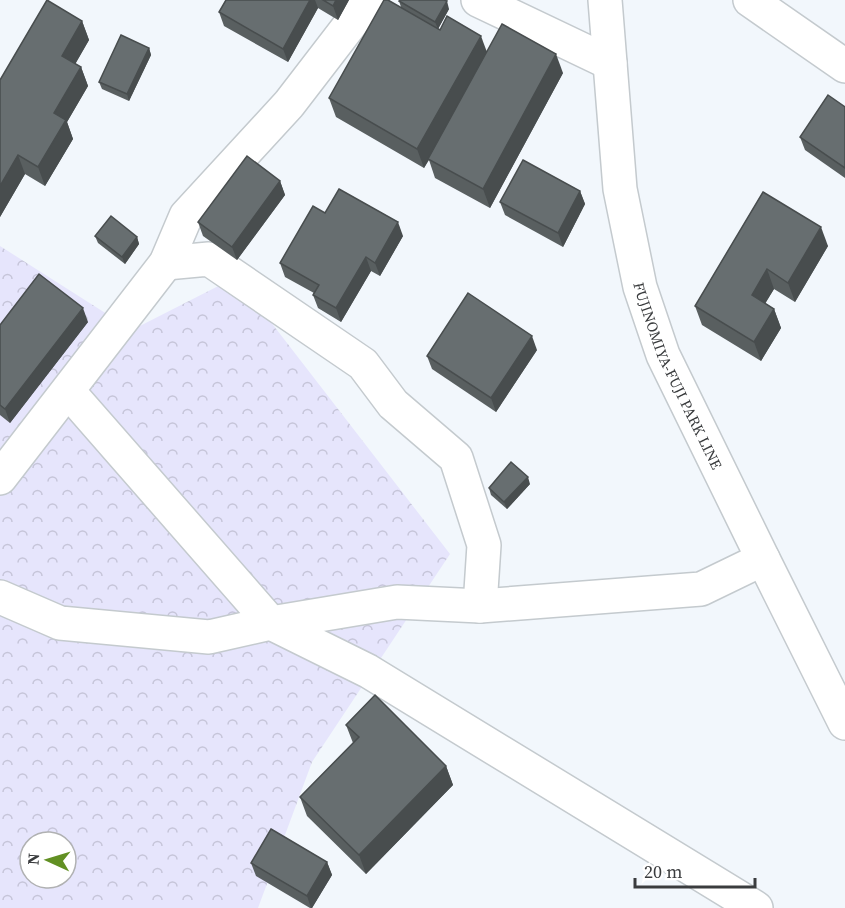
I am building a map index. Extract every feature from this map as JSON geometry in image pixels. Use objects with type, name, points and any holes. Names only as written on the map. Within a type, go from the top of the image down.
[{"type":"street","points":[[0,478],[166,263],[186,216],[289,104],[369,0]]},
{"type":"street","points":[[478,0],[610,63]]},
{"type":"street","name":"FUJINOMIYA-FUJI PARK LINE","points":[[605,0],[620,189],[640,287],[663,354],[845,723]]},
{"type":"street","points":[[750,0],[845,66]]},
{"type":"street","points":[[166,263],[210,260],[218,265],[363,364],[393,405],[456,458],[484,545],[480,606]]},
{"type":"street","points":[[68,391],[271,623],[368,671],[756,908]]},
{"type":"street","points":[[0,597],[60,623],[209,637],[271,623],[397,602],[480,606],[701,589],[763,559]]},
{"type":"green space","points":[[0,246],[132,330],[236,277],[450,554],[312,762],[258,908],[0,908]]},
{"type":"building","points":[[47,0],[82,21],[62,56],[81,67],[54,113],[66,120],[38,167],[18,155],[0,186],[0,80]]},
{"type":"building","points":[[226,0],[310,0],[283,49],[219,12]]},
{"type":"building","points":[[323,0],[336,0],[333,6]]},
{"type":"building","points":[[384,0],[388,0],[440,30],[447,16],[481,36],[417,149],[329,98]]},
{"type":"building","points":[[400,0],[444,0],[447,1],[435,22]]},
{"type":"building","points":[[502,24],[556,54],[483,189],[428,159]]},
{"type":"building","points":[[121,35],[149,48],[127,94],[99,82]]},
{"type":"building","points":[[828,95],[845,107],[845,168],[800,137]]},
{"type":"building","points":[[247,156],[280,181],[232,247],[198,222]]},
{"type":"building","points":[[523,160],[580,191],[558,233],[500,202]]},
{"type":"building","points":[[339,189],[398,222],[375,263],[366,257],[336,308],[313,295],[319,285],[280,263],[313,206],[325,213]]},
{"type":"building","points":[[763,192],[821,227],[788,283],[767,269],[752,295],[774,309],[754,342],[695,306]]},
{"type":"building","points":[[111,216],[137,237],[122,257],[95,236]]},
{"type":"building","points":[[39,274],[83,308],[5,409],[0,405],[0,325]]},
{"type":"building","points":[[468,293],[532,336],[491,398],[427,356]]},
{"type":"building","points":[[511,462],[528,477],[504,502],[489,488]]},
{"type":"building","points":[[375,695],[446,766],[359,855],[300,797],[359,737],[346,725]]},
{"type":"building","points":[[271,829],[327,862],[307,896],[251,863]]}]
